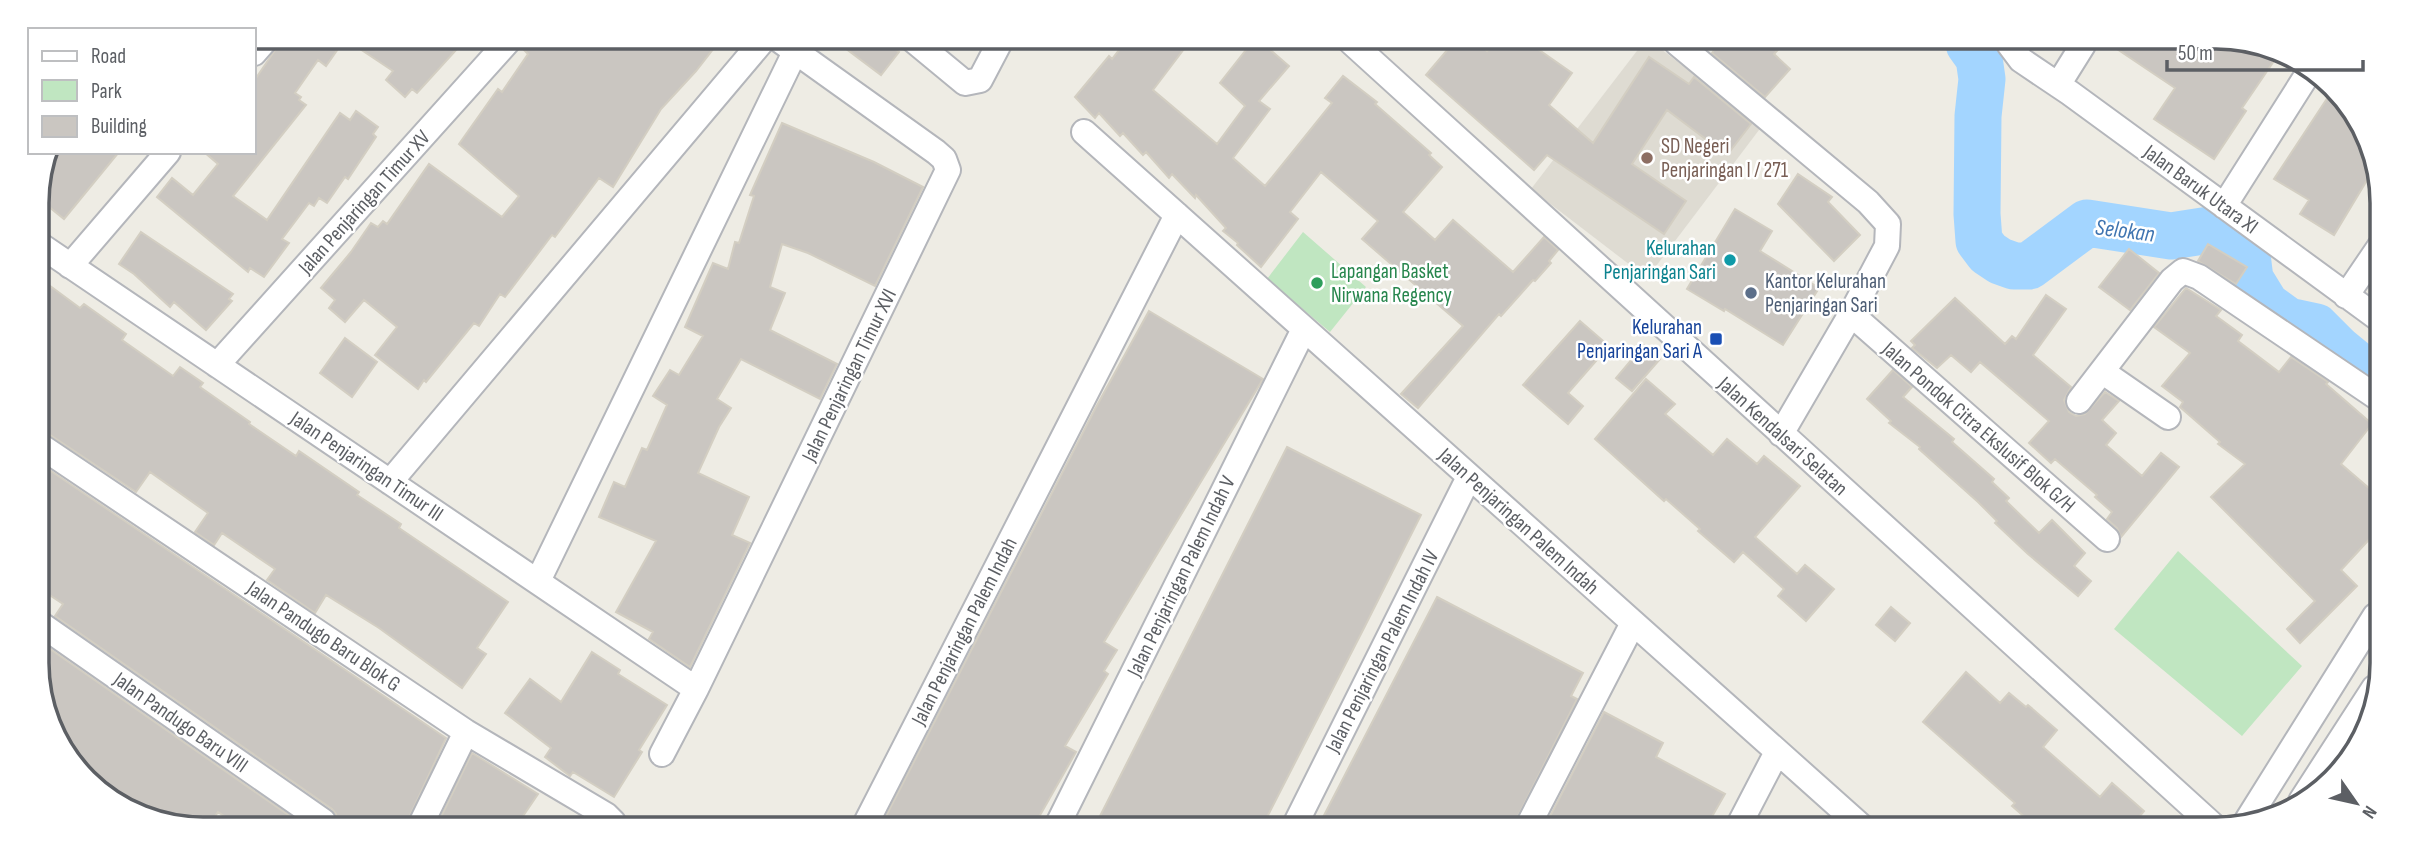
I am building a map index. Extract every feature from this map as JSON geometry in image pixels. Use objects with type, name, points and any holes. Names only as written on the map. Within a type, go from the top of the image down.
[{"type":"street","name":"Jalan Penjaringan Timur XV","points":[[218,365],[501,49]]},
{"type":"street","points":[[390,482],[756,49]]},
{"type":"street","name":"Jalan Penjaringan Timur XVI","points":[[538,582],[786,49]]},
{"type":"street","name":"Jalan Penjaringan Timur XVI","points":[[662,754],[948,170],[944,159],[936,152],[791,49]]},
{"type":"street","points":[[924,49],[965,83],[979,80],[996,49]]},
{"type":"street","name":"Jalan Kendalsari Selatan","points":[[1359,49],[2204,817]]},
{"type":"street","points":[[1684,49],[1868,202],[1888,224],[1887,246],[1781,434]]},
{"type":"street","points":[[2057,85],[2080,49]]},
{"type":"street","name":"Jalan Baruk Utara XI","points":[[2020,50],[2057,85],[2370,313]]},
{"type":"street","points":[[2224,206],[2305,78]]},
{"type":"street","name":"Jalan Penjaringan Palem Indah","points":[[1084,132],[1851,817]]},
{"type":"street","points":[[70,265],[166,154]]},
{"type":"street","name":"Jalan Penjaringan Palem Indah","points":[[869,817],[1177,215]]},
{"type":"street","name":"Jalan Penjaringan Timur III","points":[[49,251],[696,689]]},
{"type":"street","points":[[2346,296],[2370,261]]},
{"type":"street","points":[[2079,401],[2172,279],[2183,271],[2199,277],[2370,393]]},
{"type":"street","name":"Jalan Pondok Citra Ekslusif Blok G/H","points":[[1851,314],[2106,539]]},
{"type":"street","name":"Jalan Penjaringan Palem Indah V","points":[[1061,817],[1304,329]]},
{"type":"street","points":[[2103,372],[2168,417]]},
{"type":"street","name":"Jalan Pandugo Baru Blok G","points":[[49,452],[466,732],[608,817]]},
{"type":"street","name":"Jalan Penjaringan Palem Indah IV","points":[[1299,817],[1469,477]]},
{"type":"street","points":[[1533,817],[1633,623]]},
{"type":"street","points":[[2252,813],[2370,624]]},
{"type":"street","name":"Jalan Pandugo Baru VIII","points":[[49,630],[317,817]]},
{"type":"street","points":[[2311,784],[2365,701]]},
{"type":"street","points":[[424,817],[466,732]]},
{"type":"street","points":[[1743,817],[1777,752]]},
{"type":"street","points":[[2285,757],[2315,777]]},
{"type":"shaded area","name":"SD Negeri Penjaringan I / 271","points":[[1638,49],[1661,49],[1762,126],[1647,278],[1531,189]]},
{"type":"green space","name":"Lapangan Basket Nirwana Regency","points":[[1303,232],[1366,287],[1330,332],[1267,279]]},
{"type":"green space","points":[[2178,551],[2302,666],[2242,736],[2114,629]]},
{"type":"building","points":[[276,49],[338,49],[326,66],[318,60],[295,93],[306,105],[233,196],[267,220],[340,113],[350,120],[356,111],[378,127],[373,134],[376,137],[348,179],[345,177],[327,203],[319,198],[314,206],[309,203],[282,239],[289,243],[264,277],[250,268],[248,272],[157,197],[172,178],[193,195],[218,164],[206,154],[256,154],[256,78]]},
{"type":"building","points":[[360,49],[457,49],[417,93],[412,89],[405,97],[386,80],[393,71]]},
{"type":"building","points":[[523,49],[713,49],[661,109],[613,187],[599,178],[505,297],[500,294],[479,326],[474,323],[418,389],[375,355],[397,327],[364,300],[345,322],[329,308],[335,300],[321,288],[371,223],[378,227],[383,221],[387,224],[429,164],[502,217],[519,196],[459,144],[498,89],[502,92],[528,54]]},
{"type":"building","points":[[846,49],[895,49],[899,52],[881,75]]},
{"type":"building","points":[[1120,49],[1184,49],[1153,90],[1217,144],[1245,106],[1220,83],[1247,49],[1269,49],[1289,66],[1259,101],[1270,109],[1233,158],[1265,186],[1332,103],[1325,98],[1343,76],[1377,102],[1375,104],[1431,153],[1429,155],[1442,167],[1403,212],[1435,240],[1453,220],[1513,272],[1544,237],[1558,250],[1549,261],[1551,263],[1501,316],[1499,314],[1418,408],[1401,394],[1463,326],[1362,239],[1378,221],[1321,172],[1290,212],[1298,219],[1261,267],[1223,231],[1226,228],[1196,195],[1195,198],[1172,174],[1169,178],[1146,152],[1143,155],[1123,133],[1120,136],[1099,113],[1095,118],[1075,97],[1109,56],[1112,59]]},
{"type":"building","points":[[1448,49],[1538,49],[1572,73],[1549,105],[1593,143],[1649,57],[1689,84],[1694,77],[1751,124],[1727,155],[1667,110],[1632,164],[1686,201],[1664,234],[1547,155],[1534,170],[1426,75]]},
{"type":"building","points":[[1715,49],[1779,49],[1774,54],[1790,69],[1765,97],[1712,53]]},
{"type":"building","points":[[2117,49],[2226,49],[2274,61],[2242,108],[2246,111],[2214,159],[2154,119],[2175,88]]},
{"type":"building","points":[[2328,97],[2349,126],[2358,144],[2368,178],[2334,235],[2300,214],[2309,200],[2274,179]]},
{"type":"building","points":[[782,123],[874,162],[923,187],[875,286],[808,253],[782,244],[770,287],[785,293],[770,330],[837,364],[820,399],[741,359],[717,399],[731,408],[698,473],[749,497],[732,535],[750,543],[690,667],[649,639],[653,632],[616,612],[656,541],[599,517],[614,482],[625,487],[642,448],[647,450],[667,405],[653,396],[670,370],[679,375],[703,336],[685,327],[713,263],[728,269],[735,242],[739,243],[754,196],[750,195]]},
{"type":"building","points":[[57,154],[117,154],[64,219],[49,207],[50,183]]},
{"type":"building","points":[[1798,174],[1832,197],[1828,202],[1860,235],[1834,261],[1778,204]]},
{"type":"building","points":[[1735,209],[1772,231],[1760,251],[1819,288],[1783,345],[1687,289]]},
{"type":"building","points":[[141,232],[233,294],[229,299],[232,301],[206,330],[174,302],[170,307],[119,264]]},
{"type":"building","points":[[2208,244],[2247,267],[2236,284],[2198,261]]},
{"type":"building","points":[[2129,249],[2159,273],[2130,310],[2099,287]]},
{"type":"building","points":[[49,285],[80,308],[84,304],[126,334],[122,340],[173,376],[180,367],[203,383],[200,387],[250,422],[249,424],[296,456],[299,451],[359,492],[357,495],[401,524],[399,528],[508,602],[477,648],[486,654],[462,688],[379,628],[326,595],[315,613],[267,580],[275,569],[222,533],[214,545],[195,532],[208,513],[150,472],[136,492],[49,434]]},
{"type":"building","points":[[2186,288],[2221,310],[2216,316],[2242,335],[2238,341],[2279,372],[2291,357],[2328,382],[2326,384],[2370,422],[2370,427],[2341,464],[2370,489],[2370,539],[2341,570],[2357,586],[2300,643],[2287,629],[2315,601],[2211,497],[2245,464],[2218,444],[2220,442],[2180,407],[2183,402],[2162,386],[2190,353],[2154,327]]},
{"type":"building","points":[[2046,295],[2066,309],[2033,355],[2071,387],[2064,400],[2069,412],[2076,416],[2085,414],[2105,392],[2119,401],[2102,420],[2116,433],[2106,445],[2142,476],[2161,453],[2179,467],[2121,537],[2117,528],[2107,519],[2112,512],[2095,497],[2097,495],[2055,459],[2051,463],[2029,443],[2049,421],[1980,362],[1971,372],[1951,355],[1937,368],[1912,348],[1915,345],[1911,341],[1955,298],[2005,344],[2012,336],[2016,339]]},
{"type":"building","points":[[1149,311],[1263,379],[1104,642],[1117,650],[1104,671],[1108,674],[1065,746],[1076,752],[1039,817],[886,817],[1095,409]]},
{"type":"building","points":[[1580,321],[1609,346],[1568,393],[1583,406],[1568,424],[1523,385]]},
{"type":"building","points":[[345,338],[377,362],[352,397],[320,373]]},
{"type":"building","points":[[1644,345],[1660,359],[1632,391],[1616,378]]},
{"type":"building","points":[[1893,370],[1912,387],[1903,397],[1954,439],[1952,442],[1994,479],[1992,482],[2009,498],[2006,501],[2039,533],[2052,520],[2085,553],[2074,566],[2091,581],[2078,596],[2028,554],[1995,523],[1997,521],[1978,502],[1919,449],[1920,447],[1889,423],[1891,421],[1867,399]]},
{"type":"building","points":[[1646,379],[1675,404],[1665,414],[1713,455],[1727,439],[1757,464],[1764,456],[1800,486],[1755,537],[1797,574],[1805,565],[1834,589],[1806,621],[1778,596],[1784,589],[1743,552],[1734,562],[1698,531],[1700,529],[1666,499],[1664,501],[1595,439]]},
{"type":"building","points":[[1287,447],[1421,515],[1267,817],[1100,817]]},
{"type":"building","points":[[49,470],[446,738],[409,817],[337,817],[332,809],[55,616],[63,604],[49,595]]},
{"type":"building","points":[[1437,597],[1583,673],[1571,696],[1577,699],[1518,817],[1323,817]]},
{"type":"building","points":[[1891,607],[1910,623],[1895,641],[1876,625]]},
{"type":"building","points":[[49,648],[291,817],[225,817],[218,812],[215,817],[193,817],[153,809],[117,791],[101,779],[75,749],[57,713],[49,673]]},
{"type":"building","points":[[592,652],[620,670],[618,674],[667,705],[614,797],[573,772],[570,776],[545,757],[551,748],[505,713],[530,679],[561,702]]},
{"type":"building","points":[[1966,672],[2000,703],[2009,693],[2057,730],[2043,747],[2100,797],[2112,783],[2144,811],[2139,817],[2024,817],[2012,806],[2015,803],[1923,722]]},
{"type":"building","points":[[1604,712],[1663,743],[1656,757],[1725,794],[1712,817],[1550,817]]},
{"type":"building","points":[[472,753],[538,794],[522,817],[441,817]]},
{"type":"waterway","name":"Selokan","points":[[1973,49],[1979,58],[1982,79],[1978,116],[1979,241],[1988,253],[2014,266],[2029,266],[2087,223],[2171,236],[2216,229],[2232,235],[2246,247],[2250,279],[2266,305],[2288,321],[2316,327],[2370,375]]},
{"type":"place","name":"SD Negeri Penjaringan I / 271","points":[[1647,158]]},
{"type":"place","name":"Kelurahan Penjaringan Sari","points":[[1730,260]]},
{"type":"place","name":"Lapangan Basket Nirwana Regency","points":[[1317,283]]},
{"type":"place","name":"Kantor Kelurahan Penjaringan Sari","points":[[1751,293]]},
{"type":"place","name":"Kelurahan Penjaringan Sari A","points":[[1716,339]]}]
